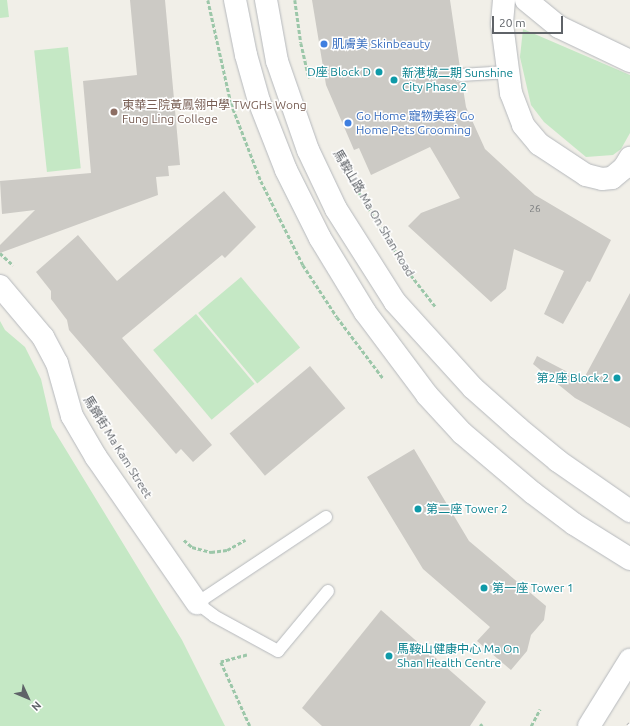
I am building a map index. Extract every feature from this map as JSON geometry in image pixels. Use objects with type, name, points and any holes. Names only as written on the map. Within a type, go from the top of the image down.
[{"type":"main road","points":[[235,0],[246,55],[259,100],[286,170],[320,238],[364,312],[428,395],[462,433],[533,493],[574,524],[630,559]]},
{"type":"main road","points":[[266,0],[277,61],[308,150],[336,209],[395,302],[473,388],[558,461],[630,511]]},
{"type":"main road","points":[[504,0],[502,24],[511,93],[523,125],[539,144],[586,175],[602,179],[612,178],[624,168],[630,158]]},
{"type":"main road","points":[[526,0],[559,27],[630,61]]},
{"type":"main road","name":"馬錦街 Ma Kam Street","points":[[0,286],[43,337],[57,363],[72,416],[96,457],[197,603]]},
{"type":"main road","points":[[589,726],[630,660]]},
{"type":"lane","points":[[461,75],[508,72]]},
{"type":"lane","points":[[326,517],[197,603],[214,616],[278,651],[328,591]]},
{"type":"path","points":[[295,0],[301,43],[310,80]]},
{"type":"path","name":"馬鞍山路 Ma On Shan Road","points":[[340,161],[407,270],[434,306]]},
{"type":"path","points":[[0,253],[17,269]]},
{"type":"path","points":[[181,538],[192,547],[211,552],[227,550],[245,540]]},
{"type":"path","points":[[248,655],[221,662],[250,726]]},
{"type":"path","points":[[531,726],[540,709]]},
{"type":"green space","points":[[0,0],[7,0],[9,17],[0,18]]},
{"type":"green space","points":[[523,29],[630,75],[630,133],[621,149],[613,155],[586,157],[544,122],[531,105],[520,57]]},
{"type":"green space","points":[[68,47],[81,168],[47,172],[34,51]]},
{"type":"green space","points":[[241,277],[300,347],[257,383],[198,313]]},
{"type":"green space","points":[[196,314],[254,384],[212,420],[153,350]]},
{"type":"green space","points":[[0,321],[5,330],[25,347],[41,379],[52,427],[182,640],[225,726],[0,726]]},
{"type":"building","points":[[130,0],[165,0],[180,165],[168,166],[169,176],[156,177],[158,195],[0,253],[0,245],[35,210],[2,214],[0,181],[91,173],[83,81],[137,75]]},
{"type":"building","points":[[312,0],[450,0],[460,68],[454,71],[454,76],[457,82],[462,82],[466,107],[485,149],[535,195],[611,240],[590,282],[587,281],[563,324],[544,314],[564,271],[514,249],[506,289],[491,302],[408,226],[421,213],[460,198],[430,147],[371,175],[359,148],[354,150],[326,85]]},
{"type":"building","points":[[224,191],[256,227],[225,258],[222,255],[122,338],[212,445],[193,462],[181,449],[176,454],[69,330],[67,320],[51,299],[51,291],[36,272],[78,235],[117,281]]},
{"type":"building","points":[[630,293],[630,428],[575,398],[533,364],[537,356],[583,380]]},
{"type":"building","points":[[310,366],[345,408],[265,476],[230,433]]},
{"type":"building","points":[[414,449],[469,541],[546,606],[544,620],[531,635],[527,651],[511,670],[477,641],[490,627],[423,569],[367,477]]},
{"type":"building","name":"馬鞍山健康中心 Ma On Shan Health Centre","points":[[381,610],[486,702],[470,726],[322,726],[302,708]]},
{"type":"place","name":"肌膚美 Skinbeauty","points":[[324,44]]},
{"type":"place","name":"D座 Block D","points":[[379,72]]},
{"type":"place","name":"新港城二期 Sunshine City Phase 2","points":[[394,80]]},
{"type":"place","name":"東華三院黃鳳翎中學 TWGHs Wong Fung Ling College","points":[[114,112]]},
{"type":"place","name":"Go Home 寵物美容 Go Home Pets Grooming","points":[[348,123]]},
{"type":"place","name":"第2座 Block 2","points":[[617,378]]},
{"type":"place","name":"第二座 Tower 2","points":[[418,509]]},
{"type":"place","name":"第一座 Tower 1","points":[[484,588]]},
{"type":"place","name":"馬鞍山健康中心 Ma On Shan Health Centre","points":[[389,656]]}]
